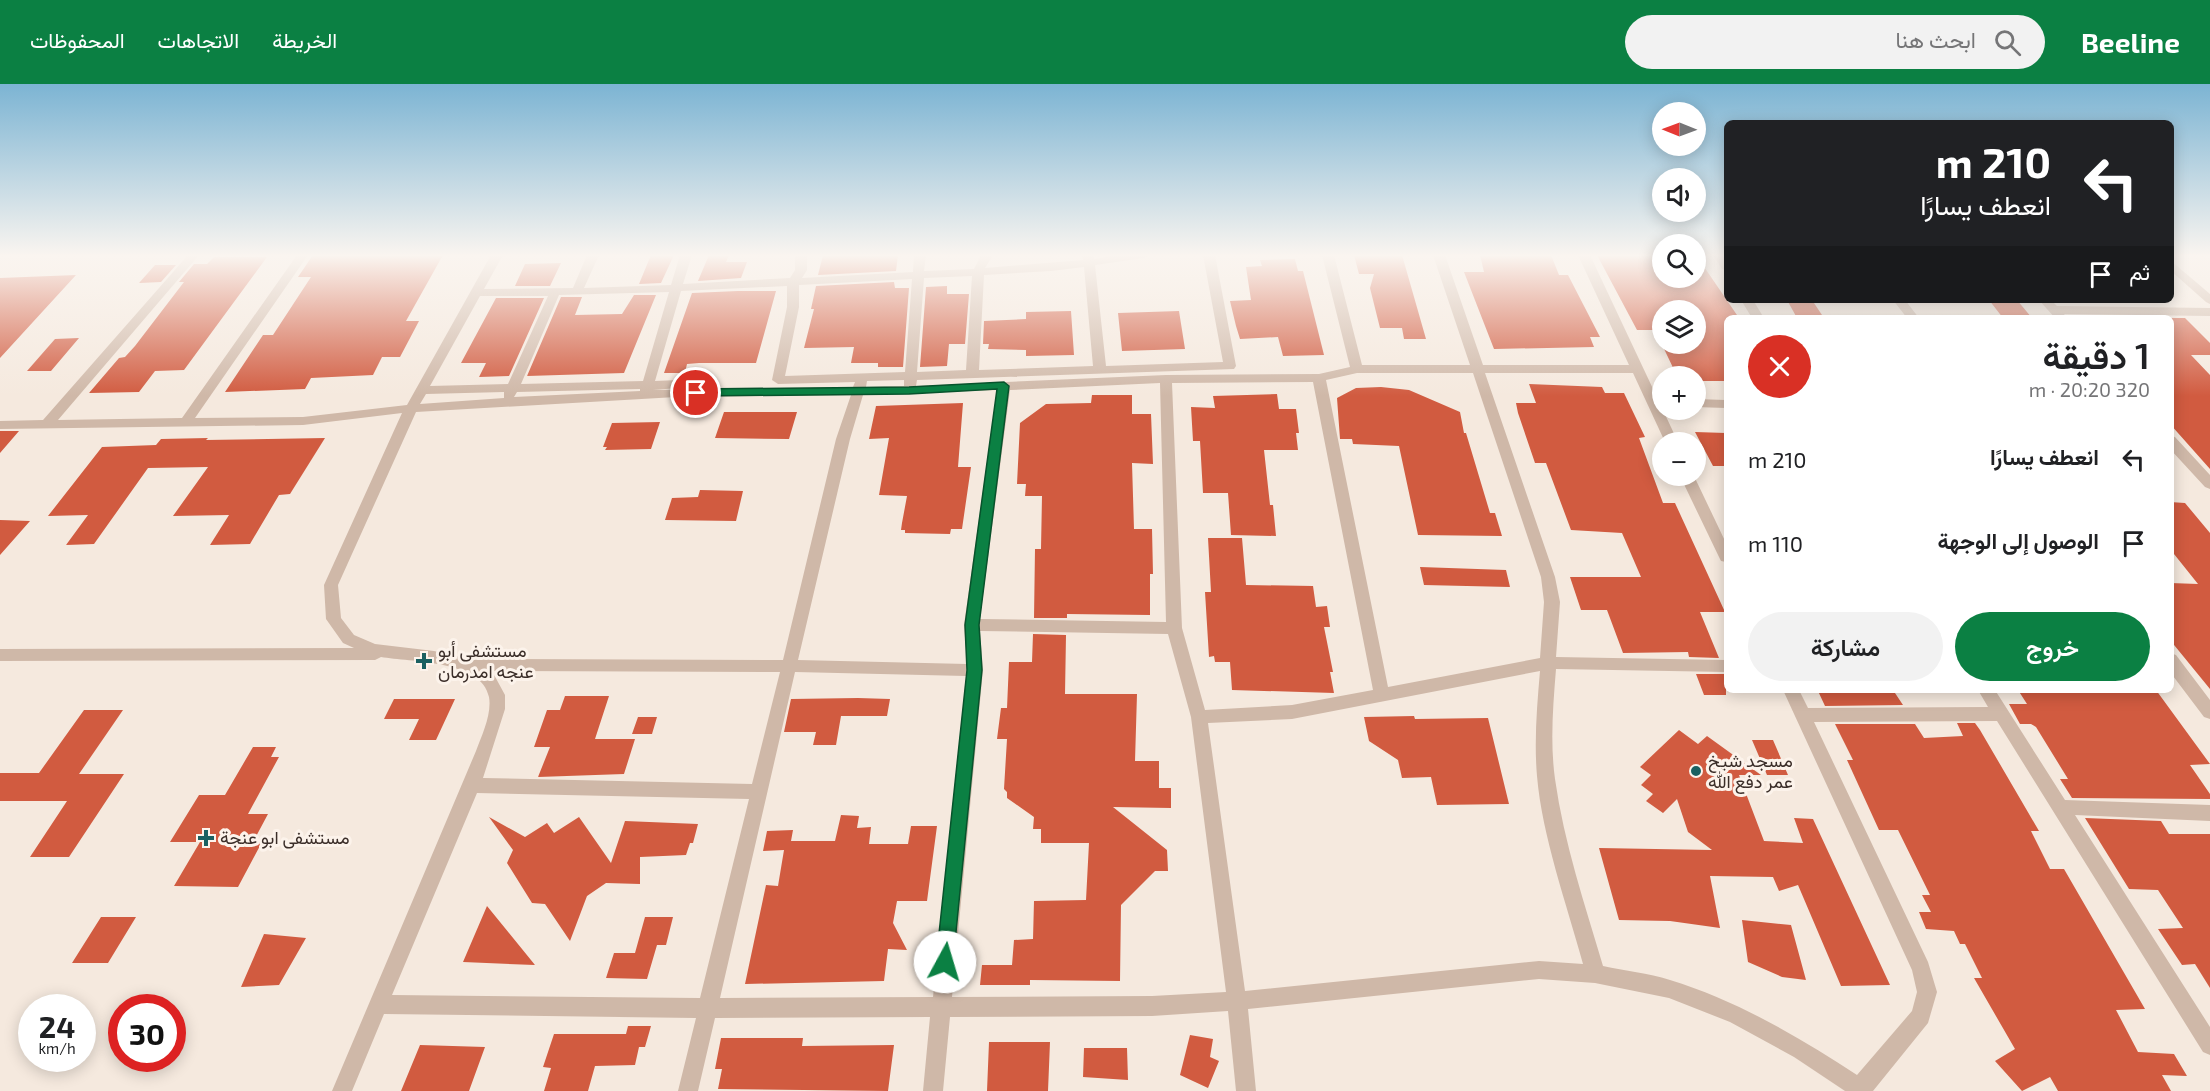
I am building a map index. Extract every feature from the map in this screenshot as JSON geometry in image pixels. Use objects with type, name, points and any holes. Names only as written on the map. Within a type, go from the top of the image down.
[{"type":"street","points":[[48,423],[153,302]]},
{"type":"street","points":[[186,422],[270,302]]},
{"type":"street","points":[[388,654],[352,640],[340,629],[329,601],[337,569],[411,409],[471,302]]},
{"type":"street","points":[[506,402],[551,302]]},
{"type":"street","points":[[646,391],[672,302]]},
{"type":"street","points":[[778,380],[793,302]]},
{"type":"street","points":[[909,390],[916,302]]},
{"type":"street","points":[[972,375],[976,302]]},
{"type":"street","points":[[1093,302],[1100,371]]},
{"type":"street","points":[[422,390],[512,389],[676,393],[861,383],[910,377],[1231,365],[1218,302]]},
{"type":"street","points":[[1340,302],[1357,369]]},
{"type":"street","points":[[1455,302],[1548,577],[1552,602],[1544,724],[1546,778],[1557,834],[1595,974]]},
{"type":"street","points":[[1605,302],[1635,369],[1652,395]]},
{"type":"street","points":[[1901,303],[1911,315]]},
{"type":"street","points":[[2048,303],[2058,314],[2210,312]]},
{"type":"street","points":[[0,425],[303,421],[411,409],[778,380],[861,383],[909,390],[1166,379],[1319,378],[1357,369],[1635,369]]},
{"type":"street","points":[[1319,378],[1382,695]]},
{"type":"street","points":[[1166,379],[1174,628],[1199,717],[1237,1000],[1246,1091]]},
{"type":"street","points":[[688,1091],[761,792],[788,666],[843,439],[861,383]]},
{"type":"street","points":[[933,1091],[975,670],[972,625],[1004,386]]},
{"type":"street","points":[[1706,403],[1724,404]]},
{"type":"street","points":[[2174,444],[2210,484]]},
{"type":"street","points":[[1692,486],[1724,553]]},
{"type":"street","points":[[972,625],[1174,628]]},
{"type":"street","points":[[0,655],[388,654],[454,660],[471,665],[484,673],[493,683],[498,697],[497,712],[471,785],[342,1091]]},
{"type":"street","points":[[1199,717],[1292,712],[1548,663],[1724,666]]},
{"type":"street","points":[[471,665],[788,666],[975,670]]},
{"type":"street","points":[[2174,665],[2210,712]]},
{"type":"street","points":[[379,1004],[708,1008],[1152,1006],[1237,1000],[1539,970],[1595,974],[1669,990],[1736,1015],[1801,1050],[1861,1089],[1922,1016],[1927,992],[1921,969],[1792,693]]},
{"type":"street","points":[[1988,693],[2210,1045]]},
{"type":"street","points":[[1803,715],[2001,714]]},
{"type":"street","points":[[471,785],[761,792]]},
{"type":"street","points":[[2060,807],[2210,813]]},
{"type":"building","points":[[0,302],[51,302],[0,358]]},
{"type":"building","points":[[169,302],[234,302],[184,370],[155,371],[139,392],[89,393],[119,358],[125,357]]},
{"type":"building","points":[[295,302],[417,302],[406,321],[419,321],[400,357],[382,357],[373,375],[311,378],[305,389],[225,392],[263,335],[273,335]]},
{"type":"building","points":[[494,302],[542,302],[509,376],[479,377],[486,363],[461,363]]},
{"type":"building","points":[[559,302],[580,302],[575,315],[622,314],[630,302],[653,302],[624,373],[527,376]]},
{"type":"building","points":[[689,302],[773,302],[756,363],[687,364],[685,373],[664,373]]},
{"type":"building","points":[[813,302],[908,302],[903,367],[878,367],[878,363],[851,363],[854,347],[804,348],[814,309],[811,309]]},
{"type":"building","points":[[925,302],[968,302],[965,344],[949,344],[947,366],[920,367]]},
{"type":"building","points":[[1230,302],[1311,302],[1324,355],[1283,356],[1278,337],[1240,339]]},
{"type":"building","points":[[1373,302],[1415,302],[1426,339],[1404,339],[1402,328],[1380,328]]},
{"type":"building","points":[[1476,302],[1582,302],[1600,337],[1590,337],[1594,347],[1494,349]]},
{"type":"building","points":[[1622,302],[1652,302],[1652,330],[1637,330]]},
{"type":"building","points":[[1706,302],[1729,303],[1737,315],[1724,315],[1724,381],[1706,381],[1706,366],[1672,366],[1666,354],[1706,354]]},
{"type":"building","points":[[1789,303],[1814,303],[1822,315],[1795,315]]},
{"type":"building","points":[[1991,303],[2020,303],[2030,315],[2001,315]]},
{"type":"building","points":[[1071,311],[1074,355],[1026,356],[1026,350],[988,349],[989,344],[983,344],[984,321],[1026,319],[1026,312]]},
{"type":"building","points":[[1179,311],[1185,349],[1122,351],[1118,313]]},
{"type":"building","points":[[2174,318],[2185,318],[2210,343],[2210,355],[2191,355],[2210,375],[2210,469],[2174,428]]},
{"type":"building","points":[[79,338],[51,371],[27,371],[55,339]]},
{"type":"building","points":[[1529,384],[1602,387],[1605,393],[1624,393],[1645,437],[1639,438],[1652,473],[1652,486],[1657,486],[1663,503],[1675,503],[1724,610],[1724,612],[1700,612],[1719,658],[1689,657],[1688,652],[1623,653],[1607,610],[1581,610],[1570,577],[1641,577],[1622,533],[1571,530],[1546,463],[1535,463],[1516,403],[1536,403]]},
{"type":"building","points":[[1381,387],[1409,390],[1460,412],[1464,433],[1466,433],[1490,513],[1495,513],[1502,536],[1418,535],[1399,446],[1353,444],[1352,439],[1340,439],[1337,398],[1356,388]]},
{"type":"building","points":[[1277,394],[1279,409],[1296,409],[1299,433],[1296,433],[1298,450],[1264,450],[1276,536],[1231,535],[1228,493],[1203,493],[1200,441],[1193,441],[1191,407],[1215,408],[1213,396]]},
{"type":"building","points":[[1092,395],[1132,395],[1132,414],[1151,414],[1153,464],[1132,463],[1134,529],[1152,529],[1153,574],[1150,574],[1150,615],[1067,614],[1067,618],[1034,618],[1035,549],[1041,549],[1042,496],[1025,496],[1026,484],[1017,484],[1020,423],[1046,404],[1091,403]]},
{"type":"building","points":[[963,403],[958,467],[971,467],[962,529],[951,529],[950,534],[905,533],[905,530],[901,530],[907,496],[879,495],[889,438],[869,439],[876,406]]},
{"type":"building","points":[[724,412],[797,412],[789,439],[715,438]]},
{"type":"building","points":[[660,422],[651,449],[605,450],[607,447],[603,447],[612,423]]},
{"type":"building","points":[[0,431],[19,431],[0,453]]},
{"type":"building","points":[[1706,432],[1724,433],[1724,466],[1713,466],[1706,453]]},
{"type":"building","points":[[208,438],[206,440],[325,438],[290,494],[279,495],[250,544],[210,545],[229,515],[173,516],[208,467],[148,468],[94,544],[66,545],[88,515],[48,516],[102,447],[156,445],[161,439]]},
{"type":"building","points":[[700,490],[743,491],[736,521],[665,520],[672,498],[698,497]]},
{"type":"building","points":[[2174,502],[2185,503],[2210,533],[2210,689],[2174,645],[2174,583],[2198,584],[2174,554]]},
{"type":"building","points":[[0,520],[30,521],[0,555]]},
{"type":"building","points":[[1208,538],[1242,538],[1246,585],[1313,586],[1316,607],[1327,606],[1330,627],[1324,627],[1333,672],[1330,672],[1334,693],[1232,690],[1230,662],[1215,662],[1214,656],[1209,657],[1205,592],[1211,592]]},
{"type":"building","points":[[1420,567],[1506,570],[1510,587],[1424,585]]},
{"type":"building","points":[[1033,634],[1066,635],[1065,694],[1137,694],[1135,761],[1159,761],[1159,788],[1171,788],[1171,808],[1113,807],[1167,850],[1168,871],[1155,871],[1121,905],[1120,981],[1030,980],[1030,985],[980,985],[982,965],[1012,965],[1014,940],[1033,939],[1034,901],[1086,900],[1089,843],[1041,843],[1041,829],[1033,829],[1034,817],[1007,798],[1007,792],[1004,789],[1007,739],[997,739],[1001,708],[1007,708],[1009,662],[1032,662]]},
{"type":"building","points":[[1696,674],[1724,674],[1724,693],[1726,695],[1704,695]]},
{"type":"building","points":[[1819,693],[1895,693],[1903,705],[1825,706]]},
{"type":"building","points":[[2020,693],[2158,693],[2210,764],[2190,765],[2210,794],[2210,799],[2072,798],[2060,779],[2068,779],[2036,727],[2031,724],[2020,724],[2009,704],[2027,704]]},
{"type":"building","points":[[565,696],[609,696],[595,739],[635,739],[624,774],[538,777],[550,747],[534,747],[547,710],[560,710]]},
{"type":"building","points":[[394,699],[455,699],[436,740],[409,740],[419,719],[384,719]]},
{"type":"building","points":[[791,699],[890,699],[887,716],[841,716],[836,745],[813,745],[816,732],[784,732]]},
{"type":"building","points":[[84,710],[123,710],[79,774],[124,774],[69,857],[30,857],[67,801],[0,801],[0,773],[39,773]]},
{"type":"building","points":[[1414,716],[1415,719],[1488,718],[1509,804],[1437,805],[1431,777],[1402,778],[1398,760],[1369,741],[1364,717]]},
{"type":"building","points":[[638,717],[657,717],[652,734],[632,734]]},
{"type":"building","points":[[1957,723],[1975,723],[1980,730],[2039,831],[2031,831],[2050,869],[2064,869],[2145,1009],[2116,1010],[2138,1052],[2174,1054],[2187,1076],[2162,1075],[2171,1091],[2058,1091],[2050,1077],[2022,1091],[1995,1061],[2015,1049],[1974,978],[1982,978],[1965,944],[1960,944],[1954,931],[1926,929],[1919,912],[1931,912],[1922,895],[1930,895],[1898,830],[1879,830],[1847,760],[1853,760],[1835,724],[1915,724],[1924,738],[1963,736]]},
{"type":"building","points":[[1679,730],[1698,744],[1707,736],[1761,775],[1739,775],[1764,841],[1803,843],[1794,818],[1813,819],[1890,985],[1841,986],[1798,885],[1779,891],[1773,877],[1710,876],[1720,928],[1670,921],[1619,920],[1599,848],[1712,850],[1688,832],[1677,799],[1663,813],[1646,801],[1653,794],[1641,785],[1651,775],[1640,767]]},
{"type":"building","points":[[1752,740],[1773,740],[1788,775],[1767,775]]},
{"type":"building","points":[[253,747],[276,747],[271,757],[279,757],[248,814],[268,814],[253,842],[262,842],[238,887],[174,886],[200,842],[170,842],[199,795],[225,795]]},
{"type":"building","points":[[841,815],[859,816],[857,828],[871,827],[869,844],[908,844],[911,826],[937,826],[927,901],[897,901],[893,923],[907,950],[888,949],[884,981],[745,984],[766,885],[778,886],[784,850],[763,851],[767,831],[793,830],[791,841],[835,841]]},
{"type":"building","points":[[489,817],[525,837],[547,823],[554,833],[579,817],[611,863],[625,821],[698,824],[693,843],[690,843],[686,855],[640,857],[640,884],[606,883],[587,896],[570,941],[545,904],[532,903],[507,863],[513,850]]},
{"type":"building","points":[[2085,818],[2161,821],[2169,834],[2210,834],[2210,988],[2195,964],[2182,965],[2158,929],[2183,928],[2158,890],[2129,889]]},
{"type":"building","points":[[487,906],[535,965],[463,962]]},
{"type":"building","points":[[101,917],[136,917],[108,963],[72,963]]},
{"type":"building","points":[[645,917],[673,917],[666,945],[657,945],[647,979],[606,978],[614,953],[635,953]]},
{"type":"building","points":[[1742,920],[1791,925],[1806,980],[1782,977],[1748,962]]},
{"type":"building","points":[[264,934],[306,938],[279,985],[241,987]]},
{"type":"building","points":[[628,1026],[651,1026],[645,1047],[639,1047],[635,1065],[595,1066],[588,1091],[544,1091],[551,1068],[543,1067],[554,1034],[626,1034]]},
{"type":"building","points":[[1190,1035],[1213,1039],[1210,1057],[1219,1061],[1208,1088],[1180,1075]]},
{"type":"building","points":[[721,1038],[803,1038],[802,1046],[894,1045],[888,1091],[718,1089],[722,1069],[715,1069]]},
{"type":"building","points":[[989,1042],[1050,1042],[1048,1091],[987,1091]]},
{"type":"building","points":[[420,1045],[485,1047],[469,1091],[401,1091]]},
{"type":"building","points":[[1084,1048],[1127,1048],[1128,1080],[1083,1077]]},
{"type":"place","name":"مستشفى أبو عنجه امدرمان","points":[[424,661]]},
{"type":"place","name":"مسجد شيخ عمر دفع الله","points":[[1696,771]]},
{"type":"place","name":"مستشفى ابو عنجة","points":[[206,838]]},
{"type":"route","points":[[696,393],[909,390],[1004,386],[972,625],[975,670],[945,962]]}]
